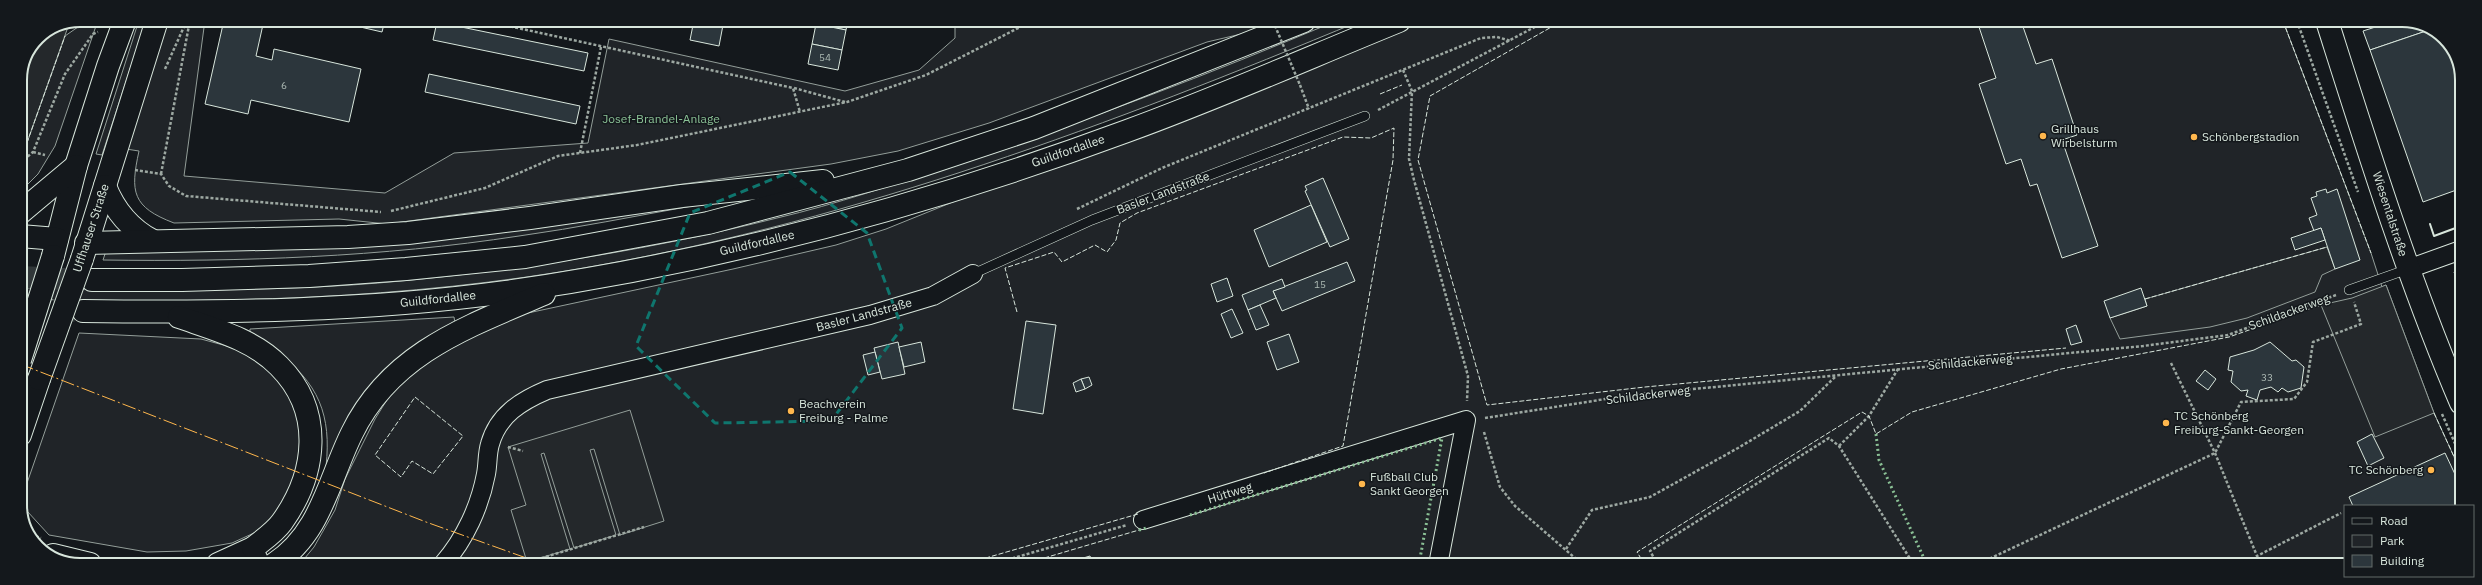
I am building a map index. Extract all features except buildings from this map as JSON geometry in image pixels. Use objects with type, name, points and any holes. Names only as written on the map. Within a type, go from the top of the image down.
[{"type":"main road","points":[[27,338],[55,248],[76,166],[108,66],[122,27]]},
{"type":"main road","name":"Uffhauser Straße","points":[[27,414],[84,251],[155,27]]},
{"type":"main road","points":[[92,280],[182,280],[309,276],[525,257],[708,223],[908,170],[1034,128],[1289,27]]},
{"type":"main road","name":"Guildfordallee","points":[[83,311],[274,311],[382,304],[502,292],[572,282],[681,261],[785,237],[990,178],[1127,131],[1384,27]]},
{"type":"main road","name":"Wiesentalstraße","points":[[2329,27],[2408,269],[2455,388]]},
{"type":"main road","points":[[27,207],[76,166]]},
{"type":"main road","points":[[27,238],[55,248],[84,251],[153,241],[348,237],[408,233],[530,218],[682,196],[908,170]]},
{"type":"main road","points":[[105,186],[112,205],[142,235],[153,241]]},
{"type":"main road","points":[[281,558],[304,537],[319,514],[352,432],[373,399],[395,374],[422,352],[450,334],[572,282]]},
{"type":"main road","points":[[165,312],[252,346],[279,366],[297,391],[306,412],[311,434],[311,452],[301,490],[282,523],[257,556]]},
{"type":"street","points":[[2408,269],[2455,252]]},
{"type":"street","name":"Basler Landstraße","points":[[448,558],[460,543],[474,514],[486,475],[490,445],[495,430],[508,414],[523,400],[547,390],[870,315],[934,296],[973,274]]},
{"type":"street","points":[[1439,558],[1474,419]]},
{"type":"street","name":"Hüttweg","points":[[1143,520],[1474,419]]},
{"type":"lane","name":"Basler Landstraße","points":[[973,274],[1099,218],[1365,116]]},
{"type":"lane","points":[[2351,294],[2408,269]]},
{"type":"path","points":[[163,75],[184,27]]},
{"type":"path","points":[[160,174],[189,27]]},
{"type":"path","points":[[513,27],[793,88],[847,102]]},
{"type":"path","points":[[134,170],[160,174],[170,186],[186,196],[385,212],[412,208],[485,188],[558,156],[637,145],[847,102],[926,75],[1020,27]]},
{"type":"path","points":[[1276,27],[1309,108]]},
{"type":"path","points":[[1365,116],[1412,90],[1511,41],[1536,27]]},
{"type":"path","points":[[27,157],[33,152],[65,74],[93,34]]},
{"type":"path","points":[[1054,237],[1069,213],[1162,168],[1481,38],[1497,37],[1511,41]]},
{"type":"path","points":[[580,153],[601,46]]},
{"type":"path","points":[[1403,70],[1412,90],[1409,159],[1468,376],[1474,419],[1491,460],[1500,487],[1515,506],[1576,558]]},
{"type":"path","points":[[793,88],[800,112]]},
{"type":"path","points":[[33,152],[45,155]]},
{"type":"path","points":[[1991,558],[2215,453],[2241,402],[2294,400],[2307,382],[2313,342],[2361,324],[2351,294]]},
{"type":"path","name":"Schildackerweg","points":[[1474,419],[1631,395],[2143,346],[2228,335],[2351,294]]},
{"type":"path","points":[[2171,363],[2215,453],[2257,556],[2341,513]]},
{"type":"path","points":[[1839,446],[1869,416],[1898,369]]},
{"type":"path","points":[[1566,549],[1592,510],[1650,497],[1800,411],[1836,375]]},
{"type":"path","points":[[1654,558],[1650,551],[1829,438],[1839,446],[1910,558]]},
{"type":"path","points":[[1013,558],[1143,520]]},
{"type":"path","points":[[542,558],[644,527]]},
{"type":"highlighted area","points":[[790,172],[867,233],[902,328],[831,421],[715,423],[636,346],[690,213]]},
{"type":"green space","points":[[78,27],[96,27],[55,146],[38,174],[27,185],[27,143],[65,36]]},
{"type":"green space","points":[[137,27],[144,27],[102,155],[96,154]]},
{"type":"green space","name":"Josef-Brandel-Anlage","points":[[164,27],[204,27],[184,176],[385,193],[454,153],[588,143],[609,39],[845,91],[919,70],[955,38],[955,27],[1264,27],[1254,31],[1207,42],[989,123],[898,151],[831,164],[387,224],[339,219],[174,223],[160,217],[142,204],[137,196],[135,188],[136,165],[139,151],[126,149]]},
{"type":"green space","points":[[1321,27],[1345,27],[1173,96],[984,164],[888,195],[791,222],[694,246],[595,266],[524,277],[381,293],[236,300],[164,301],[27,299],[27,288],[211,290],[354,285],[401,281],[543,264],[590,257],[684,239],[799,212],[866,193],[1050,132],[1241,60]]},
{"type":"green space","points":[[1410,27],[2285,27],[2371,253],[2382,287],[2386,285],[2434,413],[2455,459],[2455,505],[2344,505],[2344,558],[305,558],[314,547],[335,510],[345,479],[375,419],[400,379],[500,319],[733,269],[836,245],[886,229],[985,189],[1227,102]]},
{"type":"green space","points":[[695,203],[692,206],[562,229],[416,249],[311,257],[259,259],[103,260],[106,251]]},
{"type":"green space","points":[[454,317],[455,323],[434,334],[325,475],[327,457],[326,424],[316,395],[296,368],[267,343],[250,333],[250,329]]},
{"type":"green space","points":[[79,333],[201,339],[238,349],[270,368],[283,383],[303,430],[298,476],[275,516],[254,533],[232,543],[186,551],[147,552],[49,535],[28,512],[27,483]]},
{"type":"shaded area","points":[[67,29],[27,143],[27,80],[31,60],[36,51],[51,36]]},
{"type":"shaded area","points":[[2327,247],[2335,269],[2322,275],[2315,292],[2247,318],[2210,327],[2120,339],[2110,318],[2147,306],[2145,299]]},
{"type":"shaded area","points":[[2386,285],[2434,413],[2375,437],[2321,305],[2352,298]]},
{"type":"shaded area","points":[[630,410],[664,521],[620,535],[594,449],[590,450],[616,535],[574,548],[544,453],[541,454],[570,549],[540,558],[526,558],[511,510],[526,505],[508,447]]},
{"type":"tunnel","points":[[27,277],[92,280]]},
{"type":"tunnel","points":[[27,309],[81,311]]},
{"type":"hedge","points":[[1876,434],[1879,460],[1924,558]]},
{"type":"hedge","points":[[1190,515],[1442,438],[1420,558]]},
{"type":"hedge","points":[[1139,530],[1146,528]]},
{"type":"fence","points":[[1551,27],[1430,96],[1418,160],[1487,405],[1645,387],[2066,348]]},
{"type":"fence","points":[[2285,27],[2371,253]]},
{"type":"fence","points":[[27,143],[65,36]]},
{"type":"fence","points":[[1380,94],[1402,85]]},
{"type":"fence","points":[[1017,312],[1005,268],[1054,252],[1062,262],[1095,245],[1107,252],[1116,240],[1120,223],[1137,213],[1343,137],[1371,138],[1394,128],[1393,160],[1343,446],[1264,473]]},
{"type":"fence","points":[[2145,299],[2327,247]]},
{"type":"fence","points":[[1641,558],[1637,552],[1862,412],[1869,416],[1876,434],[1912,412],[2061,369],[2229,337],[2321,305]]},
{"type":"fence","points":[[415,397],[463,436],[433,474],[412,461],[401,477],[375,455],[415,397]]},
{"type":"fence","points":[[2434,413],[2455,459]]},
{"type":"fence","points":[[986,558],[1138,514]]},
{"type":"fence","points":[[1044,558],[1139,530]]},
{"type":"wall","points":[[2430,224],[2434,236],[2455,228]]},
{"type":"power","points":[[27,367],[426,522],[526,558]]},
{"type":"place","name":"Grillhaus Wirbelsturm","points":[[2043,136]]},
{"type":"place","name":"Schönbergstadion","points":[[2194,137]]},
{"type":"place","name":"Beachverein Freiburg - Palme","points":[[791,411]]},
{"type":"place","name":"TC Schönberg Freiburg-Sankt-Georgen","points":[[2166,423]]},
{"type":"place","name":"TC Schönberg","points":[[2431,470]]},
{"type":"place","name":"Fußball Club Sankt Georgen","points":[[1362,484]]}]
